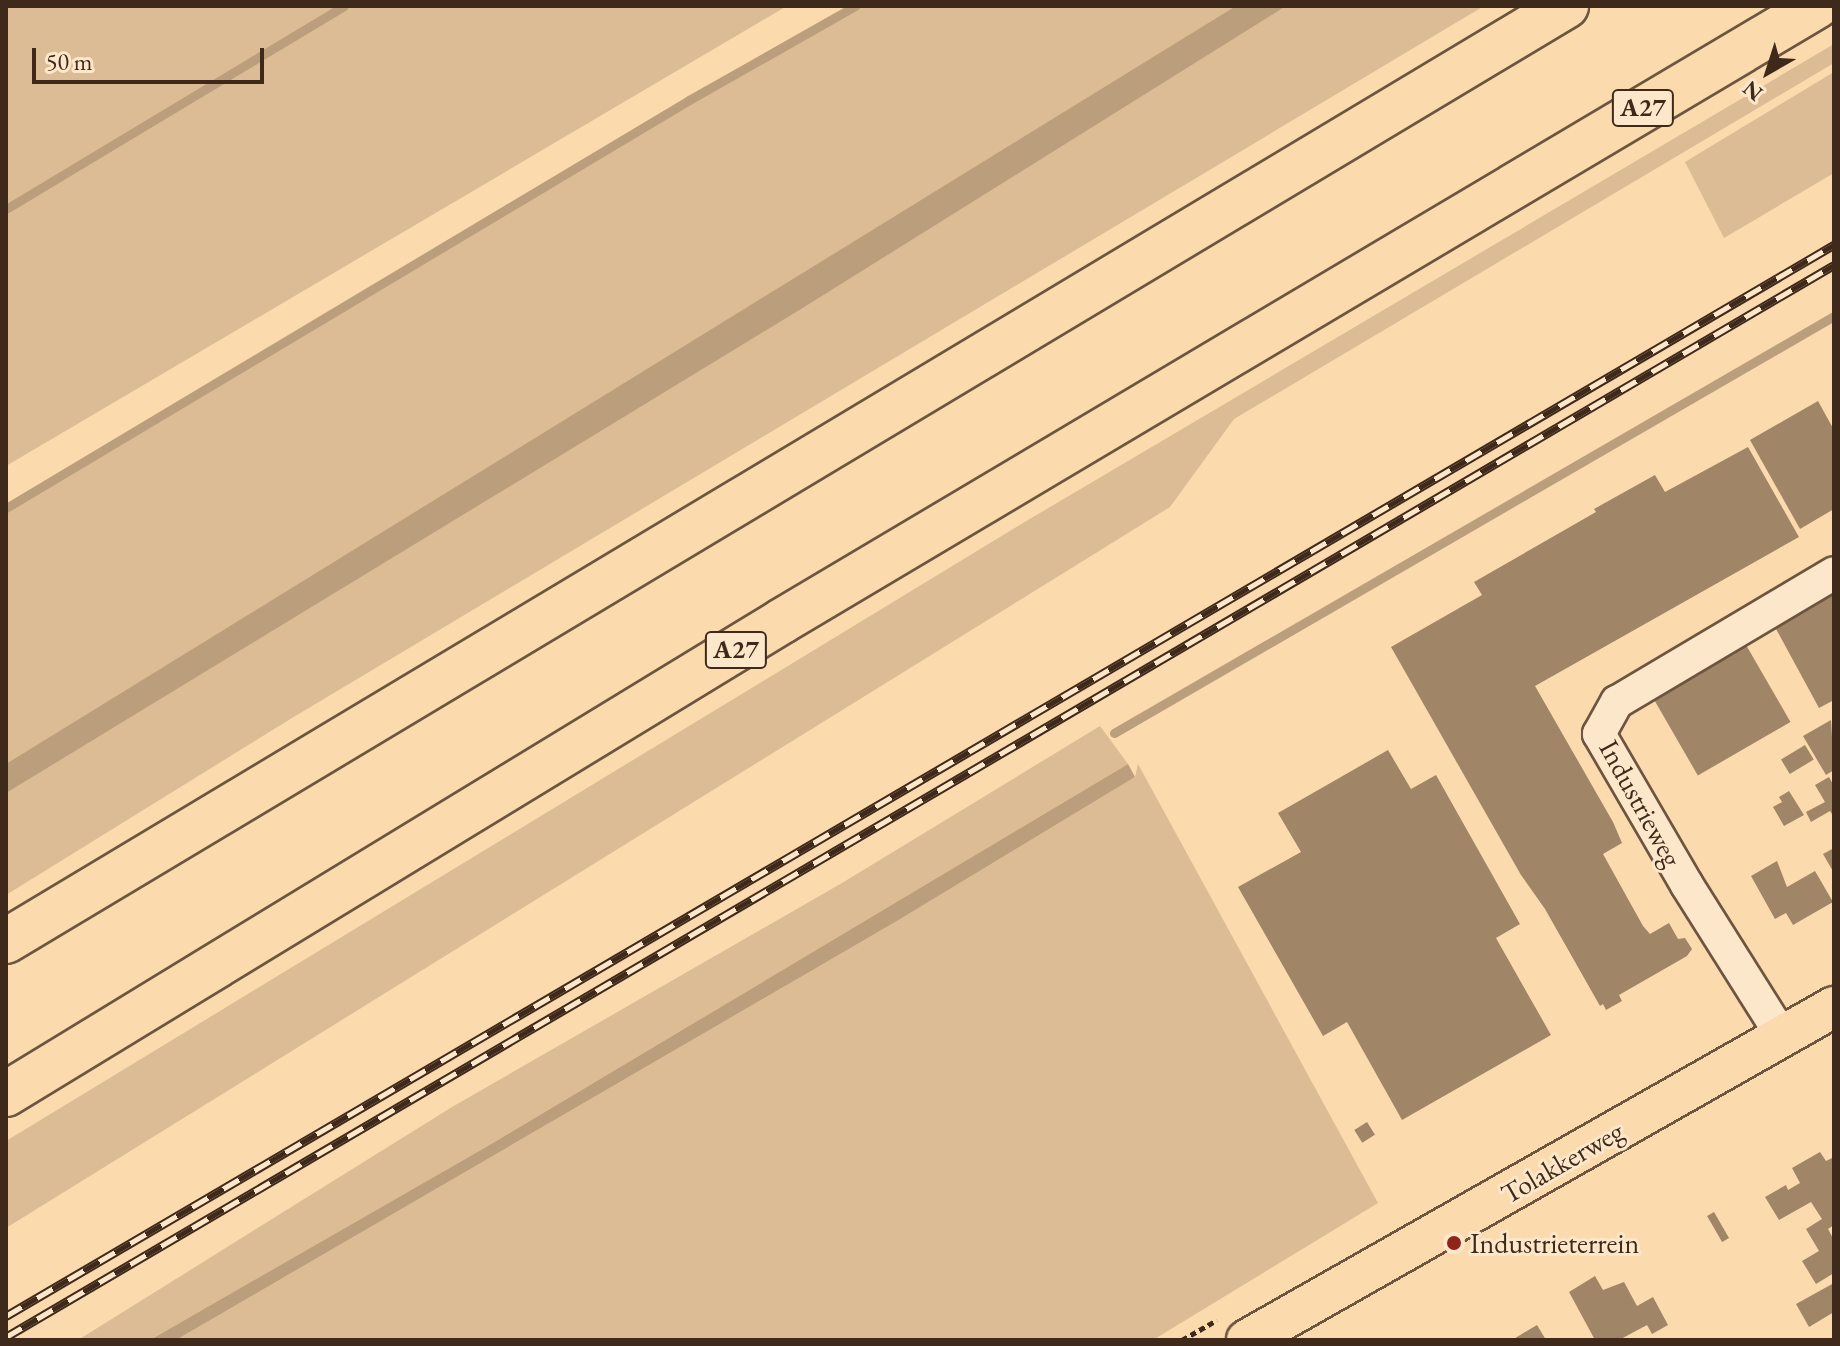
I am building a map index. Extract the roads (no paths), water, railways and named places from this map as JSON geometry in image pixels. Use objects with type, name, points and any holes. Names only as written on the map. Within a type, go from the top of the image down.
[{"type":"highway","points":[[6,941],[1566,6]]},
{"type":"highway","name":"A27","points":[[6,1094],[782,621],[1817,6]]},
{"type":"main road","name":"Tolakkerweg","points":[[1247,1340],[1834,1007]]},
{"type":"street","name":"Industrieweg","points":[[1782,1036],[1687,885],[1599,734],[1617,702],[1834,573]]},
{"type":"waterway","points":[[6,209],[344,6]]},
{"type":"waterway","points":[[6,508],[689,100],[855,6]]},
{"type":"waterway","points":[[1114,733],[1834,316]]},
{"type":"railway","points":[[6,1316],[1834,245]]},
{"type":"railway","points":[[6,1337],[1834,265]]},
{"type":"place","name":"Industrieterrein","points":[[1454,1243]]}]
